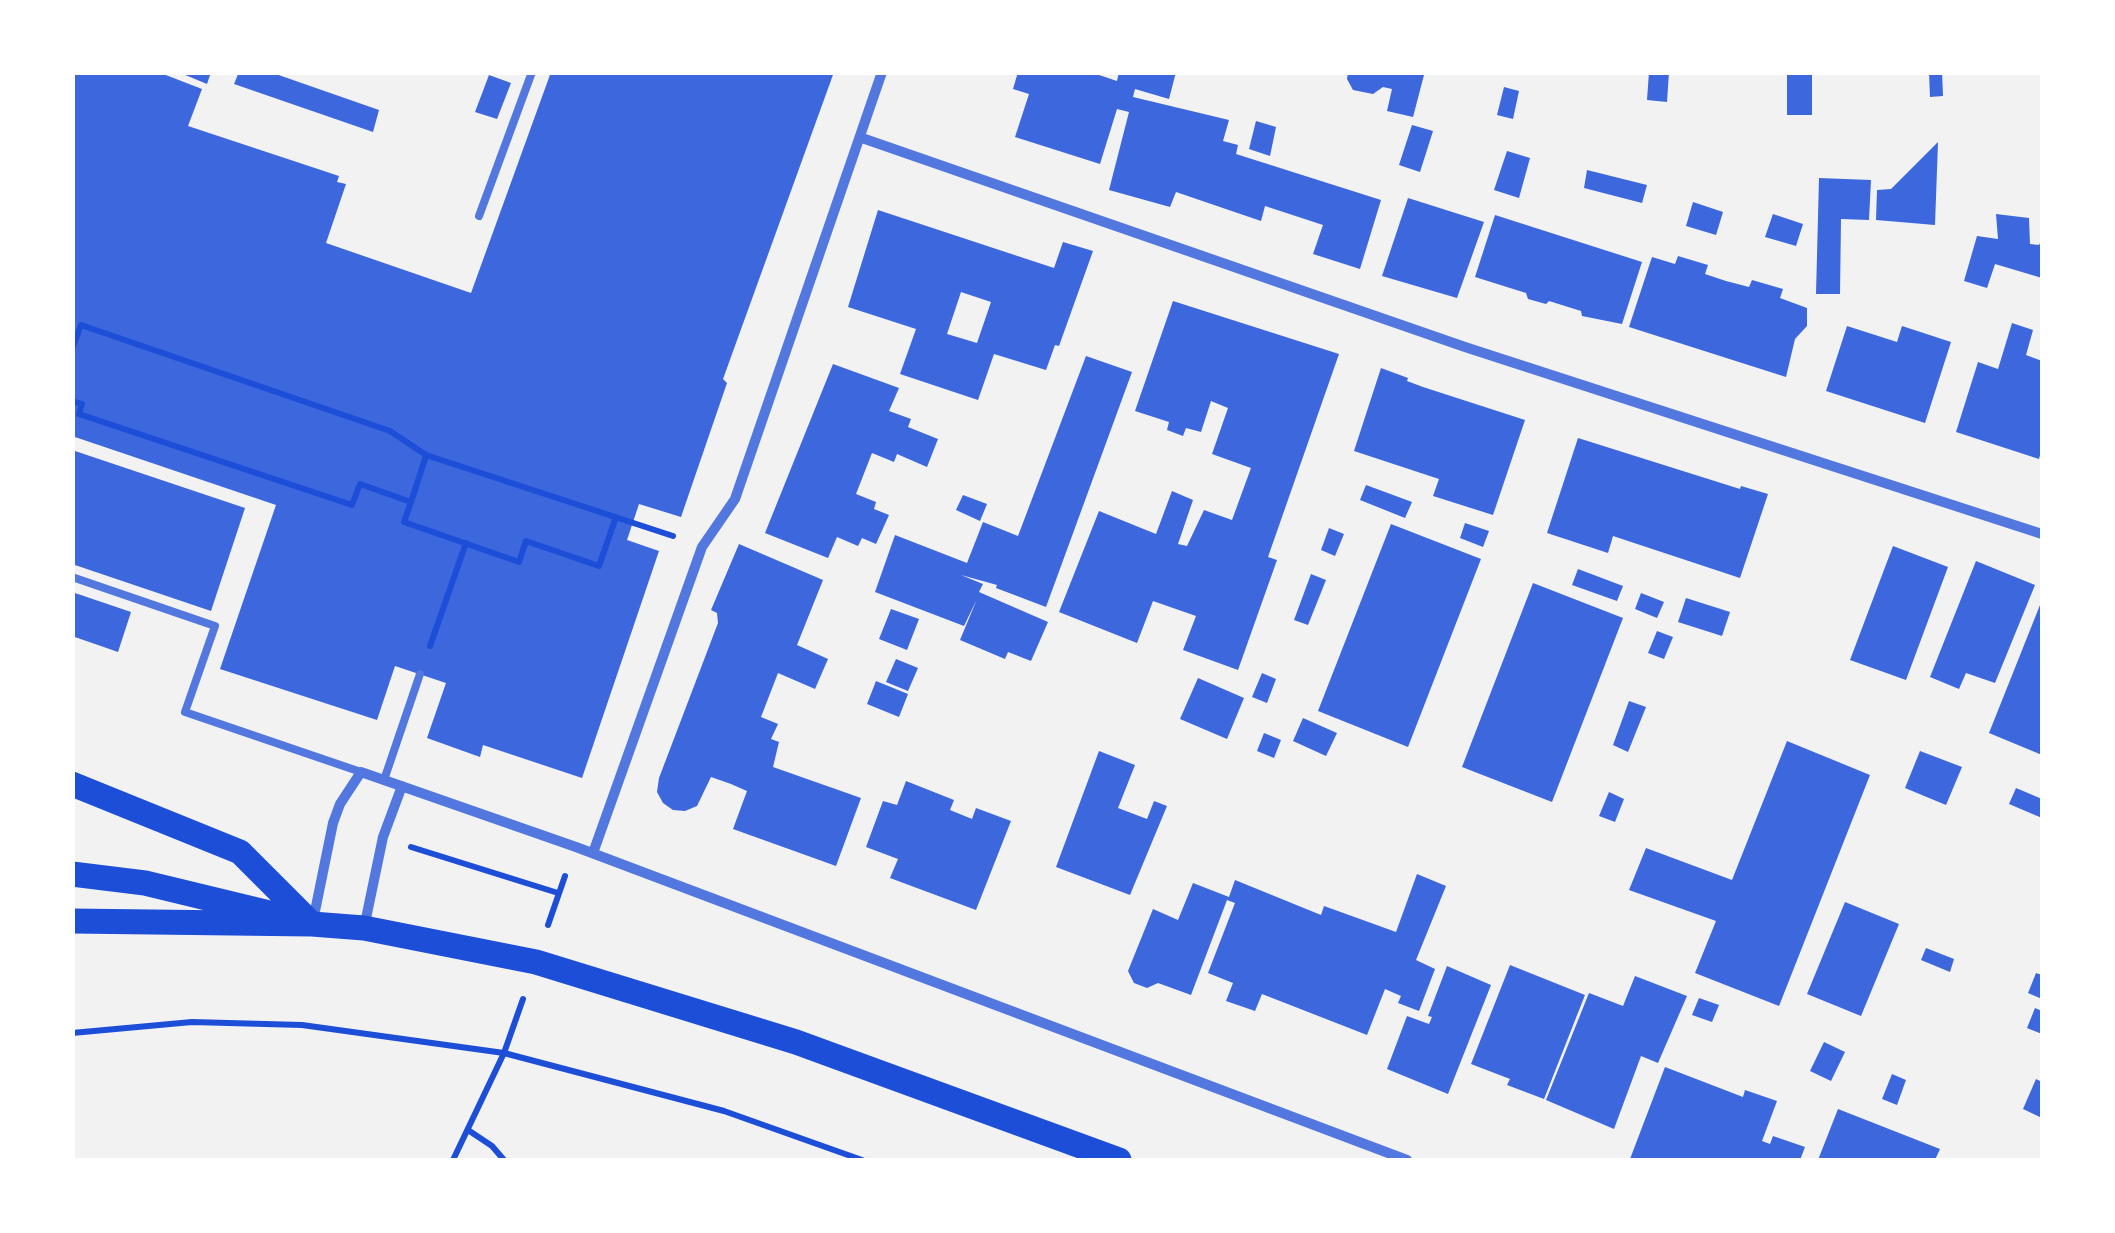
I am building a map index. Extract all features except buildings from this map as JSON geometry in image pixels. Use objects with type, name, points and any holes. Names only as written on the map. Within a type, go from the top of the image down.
[{"type":"main road","points":[[72,784],[240,852],[312,924]]},
{"type":"main road","points":[[72,874],[145,883],[312,924]]},
{"type":"main road","points":[[72,921],[364,928],[536,962],[796,1042],[1120,1160]]},
{"type":"street","points":[[593,853],[702,547],[735,499],[882,72]]},
{"type":"street","points":[[862,138],[1465,348],[2042,534]]},
{"type":"street","points":[[312,924],[333,823],[340,804],[362,772],[593,853],[1407,1160]]},
{"type":"street","points":[[364,928],[383,838],[402,786]]},
{"type":"lane","points":[[479,216],[532,72]]},
{"type":"lane","points":[[72,577],[214,626],[185,712],[362,772]]},
{"type":"lane","points":[[384,780],[420,674]]},
{"type":"path","points":[[72,349],[81,326],[390,431],[426,455],[664,533]]},
{"type":"path","points":[[72,400],[82,404],[78,414],[352,505],[360,484],[410,502]]},
{"type":"path","points":[[426,455],[404,522],[519,562],[526,541],[598,566],[616,517]]},
{"type":"path","points":[[420,674],[466,543]]},
{"type":"path","points":[[383,838],[558,894]]},
{"type":"path","points":[[72,1033],[192,1022],[302,1025],[504,1053],[724,1111],[862,1160]]},
{"type":"path","points":[[452,1160],[504,1053]]},
{"type":"path","points":[[468,1130],[492,1146],[504,1160]]}]
